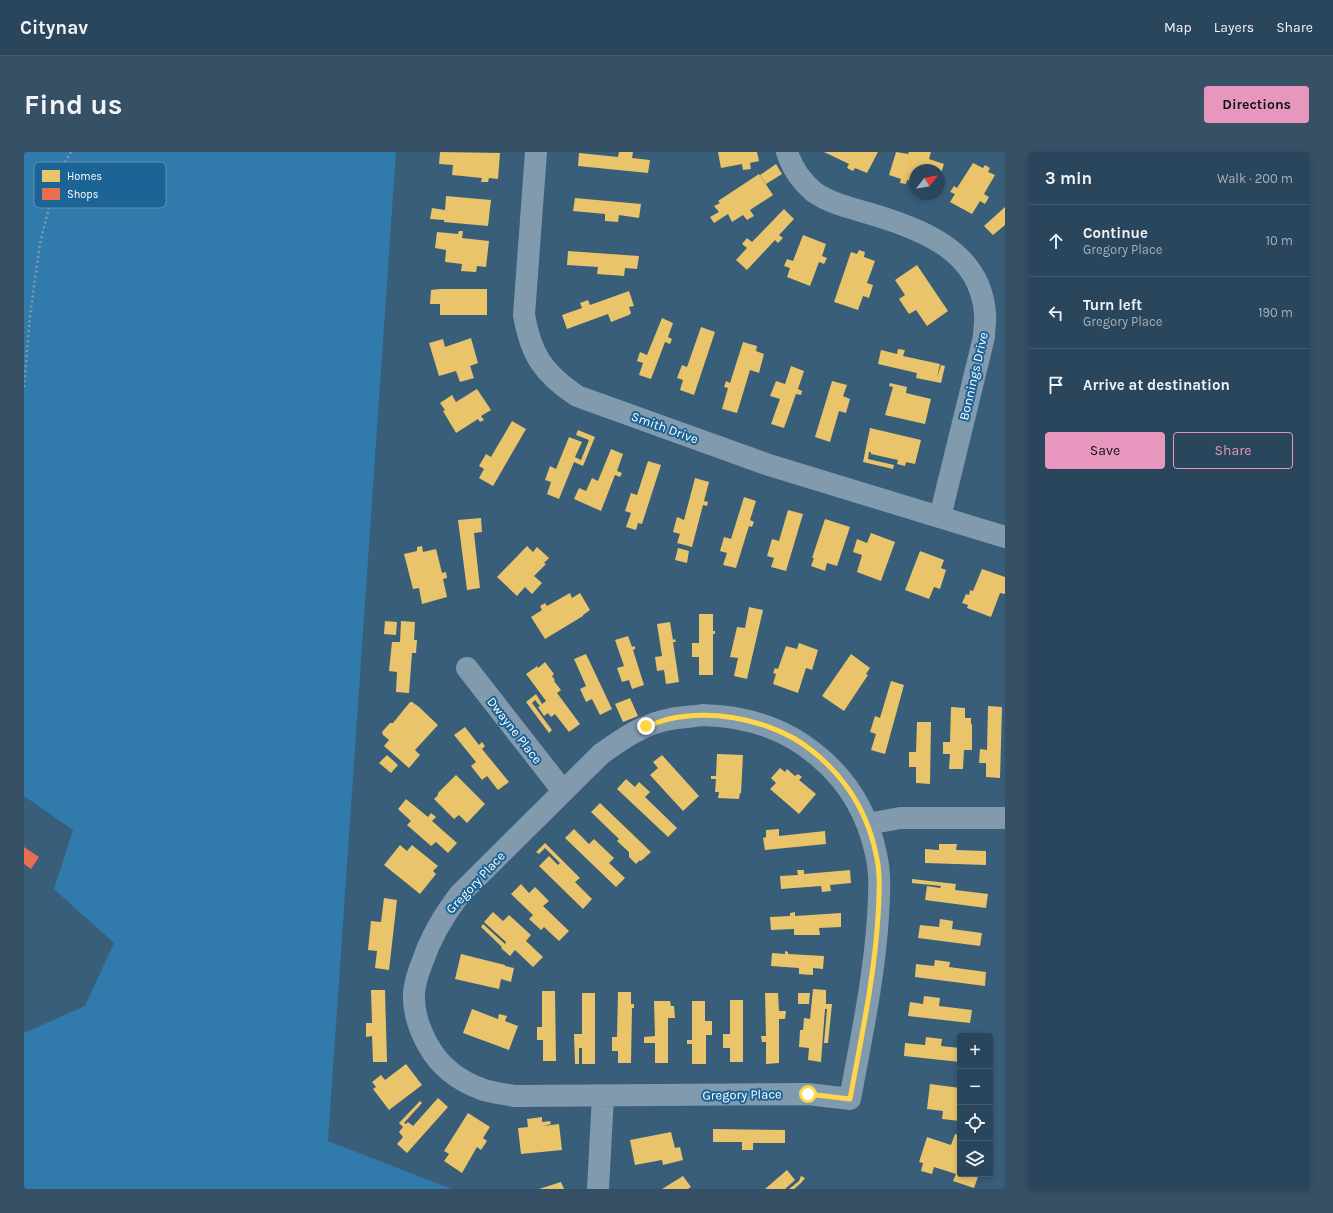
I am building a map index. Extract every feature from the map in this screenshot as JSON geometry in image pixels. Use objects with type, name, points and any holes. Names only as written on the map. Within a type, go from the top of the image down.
[{"type":"street","name":"Smith Drive","points":[[536,152],[524,315],[528,335],[534,351],[545,369],[560,384],[577,396],[769,465],[1005,537]]},
{"type":"street","name":"Bonnings Drive","points":[[787,152],[791,163],[801,179],[815,192],[831,201],[900,222],[924,232],[949,248],[961,258],[973,275],[981,293],[985,313],[984,337],[940,517]]},
{"type":"street","name":"Dwayne Place","points":[[467,668],[563,791]]},
{"type":"street","name":"Gregory Place","points":[[702,715],[742,719],[764,725],[784,733],[809,748],[830,766],[845,783],[868,824],[876,854],[879,882],[876,941],[868,1001],[850,1099],[808,1094],[514,1096],[485,1090],[463,1081],[446,1068],[432,1052],[422,1034],[416,1014],[414,993],[417,976],[430,941],[445,914],[460,894],[601,754],[624,738],[646,726],[670,719],[702,715]]},
{"type":"street","points":[[868,824],[900,818],[1005,818]]},
{"type":"street","points":[[598,1189],[603,1096]]},
{"type":"path","points":[[65,162],[71,152]]},
{"type":"path","points":[[24,387],[30,316],[40,243],[49,208]]},
{"type":"shaded area","points":[[24,152],[396,152],[328,1141],[452,1189],[24,1189],[24,1033],[85,1006],[114,943],[54,889],[73,830],[24,796]]},
{"type":"building: Homes","points":[[440,152],[500,153],[498,179],[489,178],[488,182],[481,182],[482,178],[452,175],[453,165],[439,164]]},
{"type":"building: Homes","points":[[619,152],[633,152],[632,158],[650,160],[648,173],[578,166],[579,153],[618,157]]},
{"type":"building: Homes","points":[[718,152],[757,152],[759,161],[750,163],[751,169],[743,170],[742,164],[721,168]]},
{"type":"building: Homes","points":[[824,152],[878,152],[867,173],[855,168],[853,171],[847,168],[849,164]]},
{"type":"building: Homes","points":[[896,152],[908,154],[909,152],[931,152],[929,159],[944,164],[909,164],[909,180],[907,180],[906,184],[900,183],[901,179],[889,175]]},
{"type":"building: Homes","points":[[973,163],[983,168],[985,165],[990,168],[988,172],[995,175],[984,194],[989,197],[985,204],[980,201],[972,214],[950,202],[955,194],[950,192],[954,186],[957,188]]},
{"type":"building: Homes","points":[[776,164],[782,174],[766,184],[760,175]]},
{"type":"building: Homes","points":[[759,174],[773,195],[750,210],[754,216],[747,220],[743,215],[732,222],[728,214],[714,223],[710,217],[719,212],[714,206],[720,203],[718,201]]},
{"type":"building: Homes","points":[[446,196],[491,200],[488,226],[444,222],[444,220],[430,219],[432,208],[445,210]]},
{"type":"building: Homes","points":[[575,198],[641,204],[639,218],[619,215],[618,222],[605,221],[605,214],[573,211]]},
{"type":"building: Homes","points":[[1005,207],[1005,225],[993,235],[984,226]]},
{"type":"building: Homes","points":[[784,209],[794,219],[779,235],[783,238],[778,243],[775,240],[747,270],[736,260],[747,248],[742,244],[747,238],[752,242]]},
{"type":"building: Homes","points":[[459,231],[463,231],[462,238],[489,241],[486,267],[477,266],[476,272],[461,271],[462,264],[445,262],[446,250],[435,248],[437,232],[458,234]]},
{"type":"building: Homes","points":[[803,235],[826,244],[822,256],[827,258],[824,264],[819,262],[810,286],[787,277],[790,268],[784,266],[787,259],[793,261]]},
{"type":"building: Homes","points":[[859,250],[865,252],[864,257],[875,261],[867,283],[873,285],[869,298],[863,296],[858,310],[834,302],[851,252],[857,254]]},
{"type":"building: Homes","points":[[568,251],[639,256],[637,269],[625,268],[624,276],[597,274],[598,267],[567,265]]},
{"type":"building: Homes","points":[[917,265],[948,311],[927,326],[916,310],[909,314],[899,299],[905,295],[895,280]]},
{"type":"building: Homes","points":[[487,289],[487,315],[440,315],[440,304],[430,304],[431,290]]},
{"type":"building: Homes","points":[[629,291],[634,306],[629,307],[631,313],[629,315],[611,322],[608,314],[567,329],[562,315],[582,308],[580,303],[588,300],[590,305]]},
{"type":"building: Homes","points":[[662,318],[673,323],[668,337],[672,339],[670,344],[665,342],[651,379],[639,375],[643,363],[637,361],[640,352],[647,355]]},
{"type":"building: Homes","points":[[701,327],[715,332],[694,395],[680,390],[683,380],[677,378],[682,365],[687,367]]},
{"type":"building: Homes","points":[[471,338],[478,363],[470,366],[474,378],[460,382],[456,371],[439,376],[429,343],[443,339],[445,347]]},
{"type":"building: Homes","points":[[743,342],[757,346],[756,351],[764,354],[759,373],[750,370],[737,413],[722,409],[728,388],[724,387],[726,381],[730,383]]},
{"type":"building: Homes","points":[[898,349],[905,350],[903,356],[940,364],[937,378],[941,365],[945,366],[941,383],[916,378],[917,373],[878,364],[881,350],[897,354]]},
{"type":"building: Homes","points":[[791,366],[804,371],[798,389],[802,391],[801,395],[796,394],[784,428],[771,424],[780,399],[770,396],[776,381],[785,384]]},
{"type":"building: Homes","points":[[832,381],[847,385],[843,396],[850,399],[846,413],[839,411],[830,442],[815,437]]},
{"type":"building: Homes","points":[[890,383],[907,387],[906,393],[931,399],[925,424],[885,415],[893,387],[889,386]]},
{"type":"building: Homes","points":[[477,389],[491,410],[481,416],[484,420],[480,422],[478,419],[456,433],[440,403],[452,395],[456,402]]},
{"type":"building: Homes","points":[[512,421],[526,429],[493,486],[479,478],[484,469],[479,466],[486,454],[491,457]]},
{"type":"building: Homes","points":[[870,428],[921,440],[915,464],[906,462],[905,466],[897,464],[898,460],[871,454],[871,452],[869,452],[868,459],[894,465],[893,469],[863,462]]},
{"type":"building: Homes","points":[[578,430],[595,437],[583,466],[574,462],[559,499],[547,494],[551,482],[545,480],[550,466],[556,469],[569,437],[582,442],[575,457],[581,460],[589,440],[576,435]]},
{"type":"building: Homes","points":[[611,449],[623,454],[617,471],[622,473],[620,477],[615,475],[601,511],[574,499],[579,488],[586,491],[592,478],[598,481]]},
{"type":"building: Homes","points":[[648,461],[661,465],[642,524],[638,523],[636,530],[626,527],[631,513],[625,511],[631,493],[637,495]]},
{"type":"building: Homes","points":[[695,478],[709,482],[704,501],[708,502],[707,506],[703,505],[692,547],[677,543],[680,534],[673,532],[677,517],[684,520]]},
{"type":"building: Homes","points":[[744,497],[756,501],[750,520],[754,522],[752,527],[749,526],[736,568],[723,565],[727,553],[720,551],[724,537],[731,539]]},
{"type":"building: Homes","points":[[788,510],[803,514],[786,571],[771,567],[774,558],[767,556],[772,539],[779,541]]},
{"type":"building: Homes","points":[[481,518],[482,532],[474,533],[480,588],[467,590],[458,520]]},
{"type":"building: Homes","points":[[825,519],[850,527],[837,566],[827,563],[825,571],[811,566],[814,558],[812,558]]},
{"type":"building: Homes","points":[[871,533],[895,542],[881,581],[857,572],[862,555],[853,552],[857,539],[867,543]]},
{"type":"building: Homes","points":[[422,546],[423,552],[436,549],[442,573],[446,572],[447,578],[443,579],[447,597],[422,604],[419,588],[413,589],[404,554],[417,551],[417,547]]},
{"type":"building: Homes","points":[[527,546],[533,552],[537,547],[549,558],[544,563],[546,564],[534,576],[542,583],[532,594],[525,587],[517,596],[497,577]]},
{"type":"building: Homes","points":[[678,548],[689,551],[687,563],[675,560]]},
{"type":"building: Homes","points":[[920,551],[944,560],[941,568],[946,570],[940,589],[934,587],[929,599],[905,590]]},
{"type":"building: Homes","points":[[982,569],[1005,577],[1005,594],[1000,593],[991,617],[967,608],[968,605],[962,603],[966,594],[969,595],[970,590],[973,591]]},
{"type":"building: Homes","points":[[570,593],[572,598],[580,593],[590,610],[583,616],[545,639],[531,617],[542,610],[540,606],[545,603],[547,606]]},
{"type":"building: Homes","points":[[749,607],[763,610],[747,679],[734,676],[738,658],[730,657],[737,627],[745,628]]},
{"type":"building: Homes","points":[[699,614],[713,614],[713,631],[715,631],[715,634],[713,634],[713,675],[699,675],[699,657],[692,657],[692,643],[699,643]]},
{"type":"building: Homes","points":[[385,621],[397,622],[396,635],[384,634]]},
{"type":"building: Homes","points":[[401,621],[415,622],[414,640],[417,640],[416,653],[412,653],[409,693],[396,692],[397,672],[389,671],[392,642],[400,642]]},
{"type":"building: Homes","points":[[670,622],[673,640],[675,639],[676,642],[673,642],[679,682],[666,684],[664,670],[657,671],[655,657],[662,656],[657,624]]},
{"type":"building: Homes","points":[[628,636],[632,647],[635,646],[635,649],[633,650],[644,685],[632,689],[629,680],[622,682],[617,668],[624,666],[615,640]]},
{"type":"building: Homes","points":[[799,643],[818,650],[812,670],[806,668],[798,693],[773,684],[776,674],[773,673],[775,668],[778,669],[786,646],[797,649]]},
{"type":"building: Homes","points":[[586,654],[612,709],[600,715],[592,699],[586,702],[580,689],[586,686],[574,659]]},
{"type":"building: Homes","points":[[851,654],[870,668],[866,674],[868,675],[844,711],[822,696]]},
{"type":"building: Homes","points":[[545,662],[554,674],[552,676],[555,680],[554,681],[561,690],[557,693],[580,724],[569,732],[555,714],[551,717],[548,713],[544,716],[538,707],[540,706],[535,700],[532,703],[552,730],[549,733],[526,702],[536,694],[542,704],[546,701],[526,674],[537,666],[538,668]]},
{"type":"building: Homes","points":[[891,681],[904,685],[885,754],[871,750],[876,734],[870,732],[875,716],[880,718]]},
{"type":"building: Homes","points":[[630,698],[638,716],[623,722],[615,704]]},
{"type":"building: Homes","points":[[410,702],[419,707],[438,725],[415,750],[420,755],[409,768],[384,746],[389,740],[383,735],[382,732],[390,723],[393,723]]},
{"type":"building: Homes","points":[[988,706],[1002,707],[1000,778],[986,777],[986,763],[979,763],[980,749],[987,750]]},
{"type":"building: Homes","points":[[951,707],[965,708],[965,718],[971,718],[972,750],[964,750],[963,769],[949,769],[950,754],[943,754],[943,742],[950,742]]},
{"type":"building: Homes","points":[[917,722],[931,722],[930,784],[916,783],[916,767],[909,767],[909,752],[916,752]]},
{"type":"building: Homes","points":[[465,727],[479,745],[482,742],[485,746],[482,749],[509,782],[498,790],[487,776],[482,780],[471,766],[476,762],[454,735]]},
{"type":"building: Homes","points":[[717,754],[743,755],[741,793],[739,799],[718,798],[719,792],[715,792],[716,779],[711,779],[711,776],[716,776]]},
{"type":"building: Homes","points":[[387,755],[398,765],[391,773],[379,763]]},
{"type":"building: Homes","points":[[662,755],[699,796],[683,811],[650,775],[658,768],[653,762]]},
{"type":"building: Homes","points":[[780,768],[785,772],[787,769],[795,776],[798,774],[802,777],[799,780],[816,794],[799,814],[770,789],[776,783],[771,778]]},
{"type":"building: Homes","points":[[456,775],[485,804],[467,823],[459,815],[454,819],[434,799]]},
{"type":"building: Homes","points":[[626,779],[635,787],[639,782],[650,792],[645,797],[677,828],[668,837],[617,789]]},
{"type":"building: Homes","points":[[406,799],[428,817],[431,813],[436,817],[432,821],[457,843],[448,853],[436,842],[431,846],[407,825],[411,821],[398,809]]},
{"type":"building: Homes","points":[[600,803],[651,852],[641,861],[640,860],[636,864],[629,857],[629,852],[617,841],[619,839],[591,812]]},
{"type":"building: Homes","points":[[574,829],[589,844],[594,839],[614,858],[609,863],[625,878],[616,887],[565,838]]},
{"type":"building: Homes","points":[[779,829],[779,836],[825,831],[826,844],[765,850],[763,838],[766,837],[766,830]]},
{"type":"building: Homes","points":[[545,843],[580,878],[575,882],[592,899],[583,909],[539,866],[549,856],[558,865],[560,863],[545,848],[539,854],[536,852]]},
{"type":"building: Homes","points":[[939,844],[957,844],[956,850],[986,851],[986,865],[925,863],[925,849],[939,850]]},
{"type":"building: Homes","points":[[400,845],[407,851],[412,845],[438,866],[433,871],[436,874],[420,894],[384,865]]},
{"type":"building: Homes","points":[[797,870],[804,870],[804,874],[850,870],[851,883],[830,885],[831,891],[822,892],[821,886],[781,889],[780,876],[798,875]]},
{"type":"building: Homes","points":[[912,879],[956,884],[955,890],[988,894],[986,908],[925,900],[927,886],[940,888],[941,886],[912,883]]},
{"type":"building: Homes","points":[[521,884],[529,893],[535,887],[549,901],[543,906],[569,931],[559,941],[544,927],[541,930],[529,919],[533,915],[511,894]]},
{"type":"building: Homes","points":[[384,898],[397,900],[389,970],[375,968],[377,951],[368,950],[371,921],[381,922]]},
{"type":"building: Homes","points":[[493,912],[503,921],[509,915],[531,935],[526,941],[543,957],[533,967],[515,950],[510,956],[481,927],[483,924],[505,944],[506,942],[484,922]]},
{"type":"building: Homes","points":[[795,912],[795,916],[841,913],[841,927],[819,928],[820,935],[794,935],[794,929],[771,930],[770,917],[790,916],[790,913]]},
{"type":"building: Homes","points":[[940,919],[953,921],[952,929],[982,933],[980,946],[918,938],[920,925],[939,927]]},
{"type":"building: Homes","points":[[785,951],[788,952],[788,954],[824,956],[823,969],[813,968],[813,975],[799,974],[799,968],[771,966],[772,953],[785,954]]},
{"type":"building: Homes","points":[[461,954],[514,968],[511,982],[501,979],[499,989],[455,979]]},
{"type":"building: Homes","points":[[935,960],[950,962],[949,967],[986,972],[985,986],[915,977],[916,964],[934,966]]},
{"type":"building: Homes","points":[[813,989],[826,990],[826,1004],[832,1004],[828,1043],[824,1043],[827,1009],[825,1009],[821,1062],[808,1060],[809,1048],[799,1047],[800,1030],[803,1030],[804,1018],[810,1019]]},
{"type":"building: Homes","points":[[371,990],[385,990],[387,1062],[373,1062],[372,1036],[366,1037],[366,1023],[372,1023]]},
{"type":"building: Homes","points":[[542,991],[555,991],[556,1061],[543,1061],[543,1040],[537,1040],[537,1027],[542,1027]]},
{"type":"building: Homes","points":[[618,992],[631,992],[631,1004],[634,1004],[634,1008],[632,1008],[631,1063],[618,1063],[618,1051],[612,1051],[612,1037],[617,1037]]},
{"type":"building: Homes","points":[[582,993],[595,993],[595,1064],[582,1064],[582,1048],[579,1048],[579,1064],[575,1064],[574,1034],[582,1034]]},
{"type":"building: Homes","points":[[765,993],[778,993],[779,1011],[786,1011],[785,1019],[779,1019],[779,1063],[766,1064],[766,1042],[762,1042],[761,1036],[766,1036]]},
{"type":"building: Homes","points":[[798,993],[810,993],[809,1004],[798,1004]]},
{"type":"building: Homes","points":[[924,996],[940,998],[939,1006],[972,1010],[970,1023],[908,1016],[910,1002],[923,1004]]},
{"type":"building: Homes","points":[[730,1000],[743,1000],[743,1062],[730,1062],[730,1048],[723,1048],[723,1034],[730,1034]]},
{"type":"building: Homes","points":[[654,1001],[670,1001],[671,1006],[674,1006],[675,1018],[668,1018],[668,1063],[655,1063],[655,1043],[644,1043],[644,1037],[655,1036]]},
{"type":"building: Homes","points":[[692,1001],[705,1001],[705,1021],[712,1021],[712,1035],[706,1035],[706,1064],[692,1064],[692,1044],[687,1044],[687,1040],[692,1040]]},
{"type":"building: Homes","points":[[472,1009],[498,1019],[499,1014],[507,1016],[505,1021],[518,1026],[509,1050],[463,1033]]},
{"type":"building: Homes","points":[[926,1037],[942,1039],[941,1046],[957,1048],[957,1062],[904,1056],[905,1043],[925,1045]]},
{"type":"building: Homes","points":[[406,1064],[422,1085],[389,1110],[373,1089],[376,1087],[372,1082],[381,1075],[385,1080]]},
{"type":"building: Homes","points":[[930,1084],[957,1088],[957,1121],[942,1119],[943,1111],[927,1109]]},
{"type":"building: Homes","points":[[438,1098],[448,1107],[407,1153],[397,1144],[403,1137],[399,1132],[403,1127],[399,1123],[420,1101],[422,1103],[404,1123],[406,1124],[408,1122],[413,1126]]},
{"type":"building: Homes","points":[[468,1113],[490,1127],[483,1138],[487,1141],[481,1150],[477,1147],[462,1173],[444,1161],[449,1154],[444,1151]]},
{"type":"building: Homes","points":[[542,1117],[542,1122],[550,1121],[551,1124],[543,1126],[559,1124],[562,1150],[521,1154],[518,1128],[528,1127],[527,1119]]},
{"type":"building: Homes","points":[[713,1129],[785,1130],[785,1143],[753,1143],[753,1150],[742,1150],[742,1142],[713,1142]]},
{"type":"building: Homes","points":[[671,1132],[675,1148],[680,1147],[683,1160],[663,1165],[662,1160],[635,1165],[630,1140]]},
{"type":"building: Homes","points":[[955,1134],[957,1134],[957,1177],[978,1177],[974,1188],[953,1181],[956,1174],[934,1167],[932,1174],[921,1171],[923,1163],[919,1162],[927,1137],[951,1145]]},
{"type":"building: Homes","points":[[787,1170],[795,1180],[785,1189],[765,1189]]},
{"type":"building: Homes","points":[[683,1176],[691,1187],[688,1189],[662,1189]]},
{"type":"building: Homes","points":[[801,1176],[805,1178],[801,1183],[794,1189],[789,1189],[799,1181]]},
{"type":"building: Homes","points":[[561,1182],[564,1189],[539,1189]]},
{"type":"building: Shops","points":[[24,847],[39,857],[31,869],[24,864]]},
{"type":"route","points":[[646,726],[670,719],[702,715],[742,719],[764,725],[784,733],[809,748],[830,766],[845,783],[868,824],[876,854],[879,882],[876,941],[868,1001],[850,1099],[808,1094]]}]
